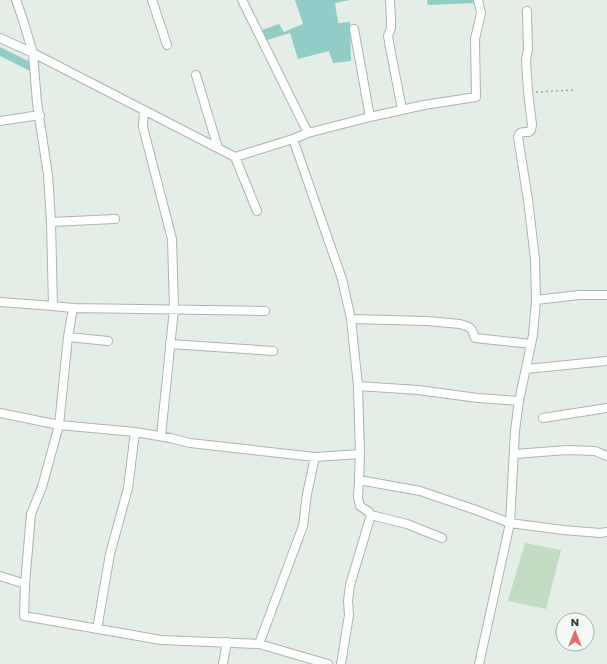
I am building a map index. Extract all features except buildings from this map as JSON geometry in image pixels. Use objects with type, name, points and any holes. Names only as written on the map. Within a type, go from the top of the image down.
[{"type":"street","points":[[16,0],[33,53],[37,103],[48,175],[51,222],[53,306]]},
{"type":"street","points":[[152,0],[167,45]]},
{"type":"street","points":[[242,0],[308,133]]},
{"type":"street","points":[[390,0],[391,20],[388,36],[402,110]]},
{"type":"street","points":[[235,157],[308,133],[370,117],[476,97],[475,39],[480,13],[478,0]]},
{"type":"street","points":[[478,664],[510,523],[519,401],[533,335],[536,300],[534,252],[528,200],[518,137],[521,133],[529,132],[532,125],[526,60],[528,49],[527,11]]},
{"type":"street","points":[[354,29],[370,117]]},
{"type":"street","points":[[0,38],[33,53],[235,157],[256,211]]},
{"type":"street","points":[[196,75],[218,148]]},
{"type":"street","points":[[144,110],[143,127],[172,239],[174,309],[161,436]]},
{"type":"street","points":[[0,121],[40,115]]},
{"type":"street","points":[[293,139],[342,279],[351,319],[358,386],[360,454],[358,497],[360,506],[371,515],[407,524],[442,538]]},
{"type":"street","points":[[51,222],[115,219]]},
{"type":"street","points":[[536,300],[607,295]]},
{"type":"street","points":[[0,302],[73,308],[265,311]]},
{"type":"street","points":[[73,308],[68,337],[59,425],[42,487],[31,514],[24,616],[161,640],[259,644],[328,664]]},
{"type":"street","points":[[351,319],[427,320],[460,324],[469,327],[475,338],[531,344]]},
{"type":"street","points":[[68,337],[108,341]]},
{"type":"street","points":[[170,344],[273,351]]},
{"type":"street","points":[[526,369],[607,361]]},
{"type":"street","points":[[358,386],[418,390],[478,398],[519,401]]},
{"type":"street","points":[[543,418],[607,408]]},
{"type":"street","points":[[0,413],[59,425],[135,432],[190,443],[314,457],[360,454]]},
{"type":"street","points":[[97,629],[110,554],[128,488],[135,432]]},
{"type":"street","points":[[515,454],[567,450],[595,451],[607,456]]},
{"type":"street","points":[[259,644],[304,526],[307,494],[314,457]]},
{"type":"street","points":[[359,480],[420,491],[510,523],[578,531],[600,533],[607,532]]},
{"type":"street","points":[[342,664],[349,615],[348,601],[350,585],[371,515]]},
{"type":"street","points":[[0,576],[25,584]]},
{"type":"street","points":[[223,664],[227,642]]},
{"type":"path","points":[[528,92],[574,90]]},
{"type":"green space","points":[[525,543],[561,550],[546,609],[508,601]]},
{"type":"water","points":[[295,0],[350,0],[335,3],[338,23],[350,22],[351,61],[333,63],[329,51],[298,59],[290,33],[267,40],[262,30],[279,24],[284,32],[303,24]]},
{"type":"water","points":[[427,0],[475,0],[476,3],[428,5]]},
{"type":"water","points":[[0,47],[30,62],[30,71],[0,56]]}]
